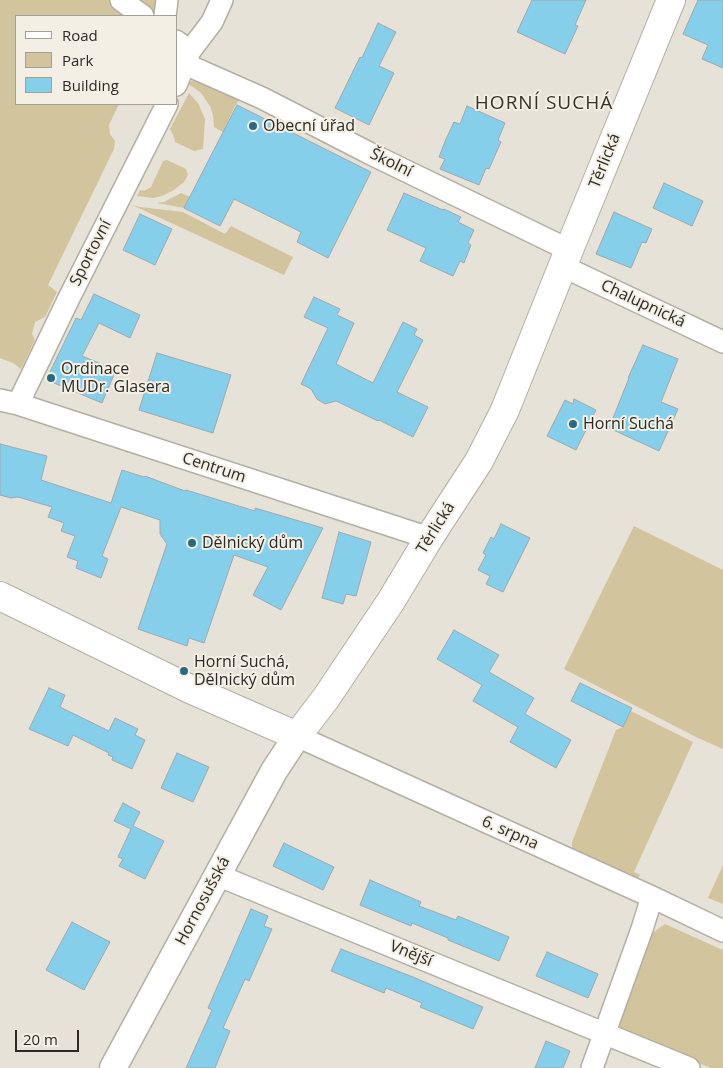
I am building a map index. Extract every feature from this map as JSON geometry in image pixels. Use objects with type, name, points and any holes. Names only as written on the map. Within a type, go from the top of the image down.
[{"type":"main road","name":"Těrlická","points":[[297,736],[326,698],[391,601],[428,538],[479,461],[505,410],[671,0]]},
{"type":"main road","points":[[0,596],[190,689],[297,736]]},
{"type":"street","points":[[121,0],[142,15]]},
{"type":"street","points":[[165,15],[167,0]]},
{"type":"street","points":[[178,77],[184,52],[212,22],[222,0]]},
{"type":"street","name":"Školní","points":[[184,52],[262,98],[565,258]]},
{"type":"street","name":"Sportovní","points":[[9,402],[78,279],[166,105]]},
{"type":"street","name":"Chalupnická","points":[[565,258],[723,342]]},
{"type":"street","name":"Centrum","points":[[9,402],[428,538]]},
{"type":"street","name":"Hornosušská","points":[[113,1068],[274,771],[297,736]]},
{"type":"street","name":"6. srpna","points":[[297,736],[723,931]]},
{"type":"street","name":"Vnější","points":[[217,875],[689,1068]]},
{"type":"street","points":[[592,1068],[652,897]]},
{"type":"green space","points":[[0,0],[158,0],[154,15],[15,15],[15,105],[119,105],[109,125],[110,134],[115,141],[114,149],[48,285],[57,292],[45,317],[35,322],[32,334],[35,340],[21,369],[13,363],[0,358]]},
{"type":"green space","points":[[201,79],[240,99],[223,132],[214,127],[210,106],[201,93],[187,84]]},
{"type":"green space","points":[[189,93],[198,103],[205,119],[203,149],[194,151],[175,142],[170,129]]},
{"type":"green space","points":[[167,160],[186,169],[188,175],[184,182],[162,196],[153,198],[137,196],[140,190],[144,191],[151,187],[163,161]]},
{"type":"green space","points":[[181,193],[190,197],[184,208],[157,203],[164,202]]},
{"type":"green space","points":[[132,205],[183,212],[225,234],[231,226],[293,257],[284,275]]},
{"type":"green space","points":[[634,526],[723,570],[723,749],[564,669]]},
{"type":"green space","points":[[631,711],[693,742],[634,872],[640,875],[637,880],[575,852],[572,848],[572,842],[616,730],[623,727]]},
{"type":"green space","points":[[723,865],[723,904],[708,898]]},
{"type":"green space","points":[[665,924],[723,950],[723,1068],[711,1068],[627,1034],[620,1028],[618,1019],[651,934]]},
{"type":"building","points":[[532,0],[586,0],[575,25],[578,26],[565,54],[517,32]]},
{"type":"building","points":[[698,0],[723,0],[723,68],[702,59],[708,45],[683,34]]},
{"type":"building","points":[[378,23],[396,32],[379,66],[394,73],[369,125],[335,108],[360,57],[362,58]]},
{"type":"building","points":[[237,105],[371,172],[328,258],[297,242],[301,232],[234,199],[220,226],[184,208]]},
{"type":"building","points":[[467,106],[505,123],[498,140],[501,142],[489,169],[486,168],[479,185],[440,169],[445,159],[439,157],[446,139],[454,122],[460,124]]},
{"type":"building","points":[[664,183],[703,201],[692,226],[653,208]]},
{"type":"building","points":[[404,193],[461,217],[458,222],[474,230],[468,243],[471,245],[464,263],[460,261],[453,276],[420,261],[426,248],[387,230]]},
{"type":"building","points":[[614,212],[652,229],[646,243],[642,242],[631,268],[596,254]]},
{"type":"building","points":[[140,214],[172,229],[155,265],[123,250]]},
{"type":"building","points":[[94,294],[140,315],[130,338],[99,323],[82,356],[116,370],[102,403],[54,383],[49,374],[76,318],[81,320]]},
{"type":"building","points":[[314,297],[340,309],[337,315],[354,323],[336,364],[373,383],[403,322],[417,329],[414,335],[423,340],[397,392],[428,407],[413,437],[336,401],[325,404],[317,399],[311,389],[301,384],[328,328],[304,317]]},
{"type":"building","points":[[643,345],[678,359],[661,402],[678,409],[659,451],[609,428]]},
{"type":"building","points":[[157,353],[231,375],[213,433],[139,410]]},
{"type":"building","points":[[574,399],[596,410],[576,450],[547,436],[565,400],[573,404]]},
{"type":"building","points":[[0,444],[47,456],[41,480],[111,503],[122,470],[145,476],[185,491],[255,511],[255,508],[323,528],[281,610],[253,595],[268,567],[234,555],[204,643],[189,638],[187,646],[138,629],[167,544],[160,534],[160,520],[121,507],[102,556],[108,559],[101,578],[76,568],[78,561],[67,557],[75,536],[61,531],[64,523],[48,517],[52,507],[18,497],[11,498],[0,495]]},
{"type":"building","points":[[501,524],[530,538],[503,592],[486,584],[490,576],[478,570],[486,555],[483,553],[491,537],[494,539]]},
{"type":"building","points":[[339,532],[371,542],[356,596],[346,594],[343,604],[322,598]]},
{"type":"building","points":[[454,630],[499,655],[489,672],[534,698],[525,714],[571,740],[556,768],[510,742],[518,727],[473,701],[482,685],[437,659]]},
{"type":"building","points":[[580,683],[632,708],[623,727],[571,701]]},
{"type":"building","points":[[49,688],[65,695],[60,707],[109,731],[115,718],[138,729],[135,735],[145,740],[132,769],[112,760],[113,757],[108,755],[109,753],[73,735],[68,746],[29,729]]},
{"type":"building","points":[[177,753],[209,767],[193,802],[161,788]]},
{"type":"building","points":[[123,803],[140,812],[133,826],[164,841],[145,879],[119,866],[123,859],[118,857],[131,829],[114,821]]},
{"type":"building","points":[[284,843],[334,867],[323,890],[273,866]]},
{"type":"building","points":[[370,880],[421,902],[419,906],[456,920],[458,916],[509,937],[499,961],[412,923],[411,926],[360,905]]},
{"type":"building","points":[[251,909],[268,916],[264,926],[272,929],[249,981],[245,979],[223,1028],[230,1031],[215,1068],[186,1068],[212,1010],[208,1008]]},
{"type":"building","points":[[72,922],[110,942],[84,990],[46,970]]},
{"type":"building","points":[[341,949],[483,1007],[473,1029],[420,1007],[422,1003],[386,988],[384,993],[331,971]]},
{"type":"building","points":[[547,952],[598,974],[588,998],[536,976]]},
{"type":"building","points":[[546,1041],[570,1051],[563,1068],[535,1068]]},
{"type":"place","name":"Obecní úřad","points":[[253,126]]},
{"type":"place","name":"Ordinace MUDr. Glasera","points":[[51,378]]},
{"type":"place","name":"Horní Suchá","points":[[573,424]]},
{"type":"place","name":"Dělnický dům","points":[[192,543]]},
{"type":"place","name":"Horní Suchá, Dělnický dům","points":[[184,671]]},
{"type":"district","name":"HORNÍ SUCHÁ","points":[[544,104]]}]
